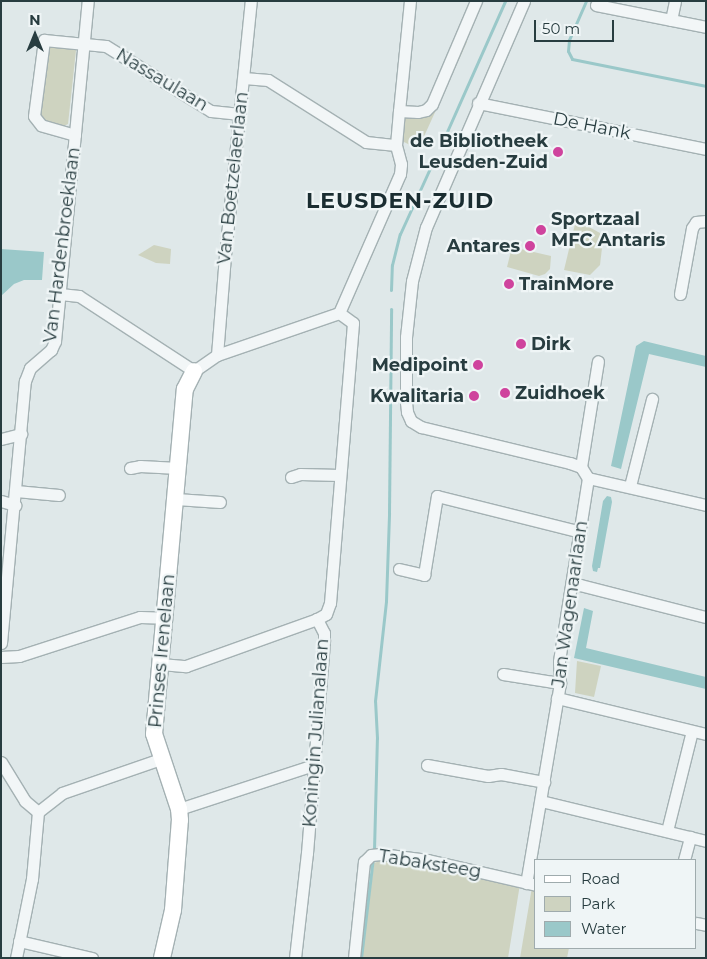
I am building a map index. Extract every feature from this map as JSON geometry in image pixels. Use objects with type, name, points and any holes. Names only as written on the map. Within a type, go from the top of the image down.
[{"type":"street","name":"Van Hardenbroeklaan","points":[[1,643],[3,597],[16,492],[25,381],[30,368],[51,350],[55,341],[88,1]]},
{"type":"street","name":"Van Boetzelaerlaan","points":[[217,355],[224,255],[252,1]]},
{"type":"street","points":[[60,294],[79,296],[194,371],[217,355],[338,313],[400,174],[401,164],[396,145],[410,1]]},
{"type":"street","points":[[399,111],[418,112],[426,110],[432,104],[476,1]]},
{"type":"street","points":[[524,1],[478,103],[426,227],[412,281],[406,337],[407,412],[411,421],[421,427],[581,467]]},
{"type":"street","points":[[671,20],[675,1]]},
{"type":"street","points":[[596,5],[706,27]]},
{"type":"street","name":"Van Hardenbroeklaan","points":[[75,135],[41,125],[34,116],[44,40],[84,44]]},
{"type":"street","name":"Nassaulaan","points":[[84,44],[106,46],[211,111],[240,114]]},
{"type":"street","points":[[244,78],[268,80],[366,142],[396,145]]},
{"type":"street","name":"De Hank","points":[[478,103],[706,149]]},
{"type":"street","points":[[680,294],[692,228],[696,222],[706,221]]},
{"type":"street","name":"Koningin Julianalaan","points":[[295,958],[300,925],[324,640],[324,633],[317,619],[326,614],[330,603],[353,323],[338,313]]},
{"type":"street","points":[[598,361],[581,467],[588,478],[630,486],[706,505]]},
{"type":"street","name":"Prinses Irenelaan","points":[[162,958],[173,910],[179,808],[154,734],[185,389],[194,371]]},
{"type":"street","points":[[630,486],[652,399]]},
{"type":"street","points":[[1,439],[21,434]]},
{"type":"street","points":[[130,468],[140,466],[178,468]]},
{"type":"street","points":[[291,477],[300,474],[340,475]]},
{"type":"street","name":"Jan Wagenaarlaan","points":[[534,859],[541,801],[560,683],[558,662],[581,532],[588,478]]},
{"type":"street","points":[[16,492],[59,495]]},
{"type":"street","points":[[399,569],[424,575],[437,496],[581,532]]},
{"type":"street","points":[[176,500],[220,502]]},
{"type":"street","points":[[1,501],[14,505]]},
{"type":"street","points":[[572,586],[580,585],[706,617]]},
{"type":"street","points":[[1,657],[19,656],[140,617],[164,618]]},
{"type":"street","points":[[161,664],[186,666],[317,619]]},
{"type":"street","points":[[503,674],[560,683]]},
{"type":"street","points":[[557,698],[706,734]]},
{"type":"street","points":[[667,831],[692,731]]},
{"type":"street","points":[[16,958],[32,878],[38,812],[62,793],[162,759]]},
{"type":"street","points":[[1,762],[25,802],[38,812]]},
{"type":"street","points":[[179,808],[314,765]]},
{"type":"street","points":[[427,765],[488,776],[501,774],[544,782]]},
{"type":"street","points":[[541,801],[706,841]]},
{"type":"street","points":[[684,859],[690,837]]},
{"type":"street","name":"Tabaksteeg","points":[[354,958],[364,862],[368,856],[381,854],[412,857],[531,884]]},
{"type":"street","name":"Jan Wagenaarlaan","points":[[531,884],[534,859]]},
{"type":"street","points":[[19,941],[92,958]]},
{"type":"green space","points":[[465,41],[467,42],[421,143],[414,147],[400,140],[402,124],[406,118],[419,116]]},
{"type":"green space","points":[[45,44],[72,45],[76,50],[68,124],[62,127],[46,121],[39,114]]},
{"type":"green space","points":[[575,224],[589,227],[600,233],[602,248],[600,265],[590,275],[564,270]]},
{"type":"green space","points":[[154,245],[171,249],[170,264],[156,263],[138,255]]},
{"type":"green space","points":[[512,247],[551,256],[550,269],[545,274],[539,276],[507,267]]},
{"type":"green space","points":[[577,661],[601,666],[594,697],[575,693]]},
{"type":"green space","points":[[386,859],[403,859],[520,884],[508,958],[362,958],[374,863]]},
{"type":"green space","points":[[532,887],[534,888],[534,949],[569,949],[567,958],[520,958]]},
{"type":"water","points":[[1,249],[44,252],[42,280],[24,280],[14,284],[1,296]]},
{"type":"water","points":[[644,341],[706,356],[706,367],[649,354],[621,469],[611,466],[636,346]]},
{"type":"water","points":[[607,496],[611,497],[612,502],[600,568],[598,568],[597,572],[593,571],[592,566],[603,501]]},
{"type":"water","points":[[584,608],[593,611],[586,648],[706,677],[706,689],[574,658]]},
{"type":"waterway","points":[[441,145],[505,1]]},
{"type":"waterway","points":[[586,1],[569,40],[568,51],[572,59],[706,86]]},
{"type":"waterway","points":[[391,290],[392,265],[400,234],[431,166]]},
{"type":"waterway","points":[[374,850],[377,738],[375,701],[386,601],[389,513],[391,309]]},
{"type":"waterway","points":[[361,958],[373,858]]},
{"type":"place","name":"de Bibliotheek Leusden-Zuid","points":[[558,152]]},
{"type":"place","name":"Sportzaal MFC Antaris","points":[[541,230]]},
{"type":"place","name":"Antares","points":[[530,246]]},
{"type":"place","name":"TrainMore","points":[[509,284]]},
{"type":"place","name":"Dirk","points":[[521,344]]},
{"type":"place","name":"Medipoint","points":[[478,365]]},
{"type":"place","name":"Zuidhoek","points":[[505,393]]},
{"type":"place","name":"Kwalitaria","points":[[474,396]]},
{"type":"district","name":"LEUSDEN-ZUID","points":[[400,201]]}]
